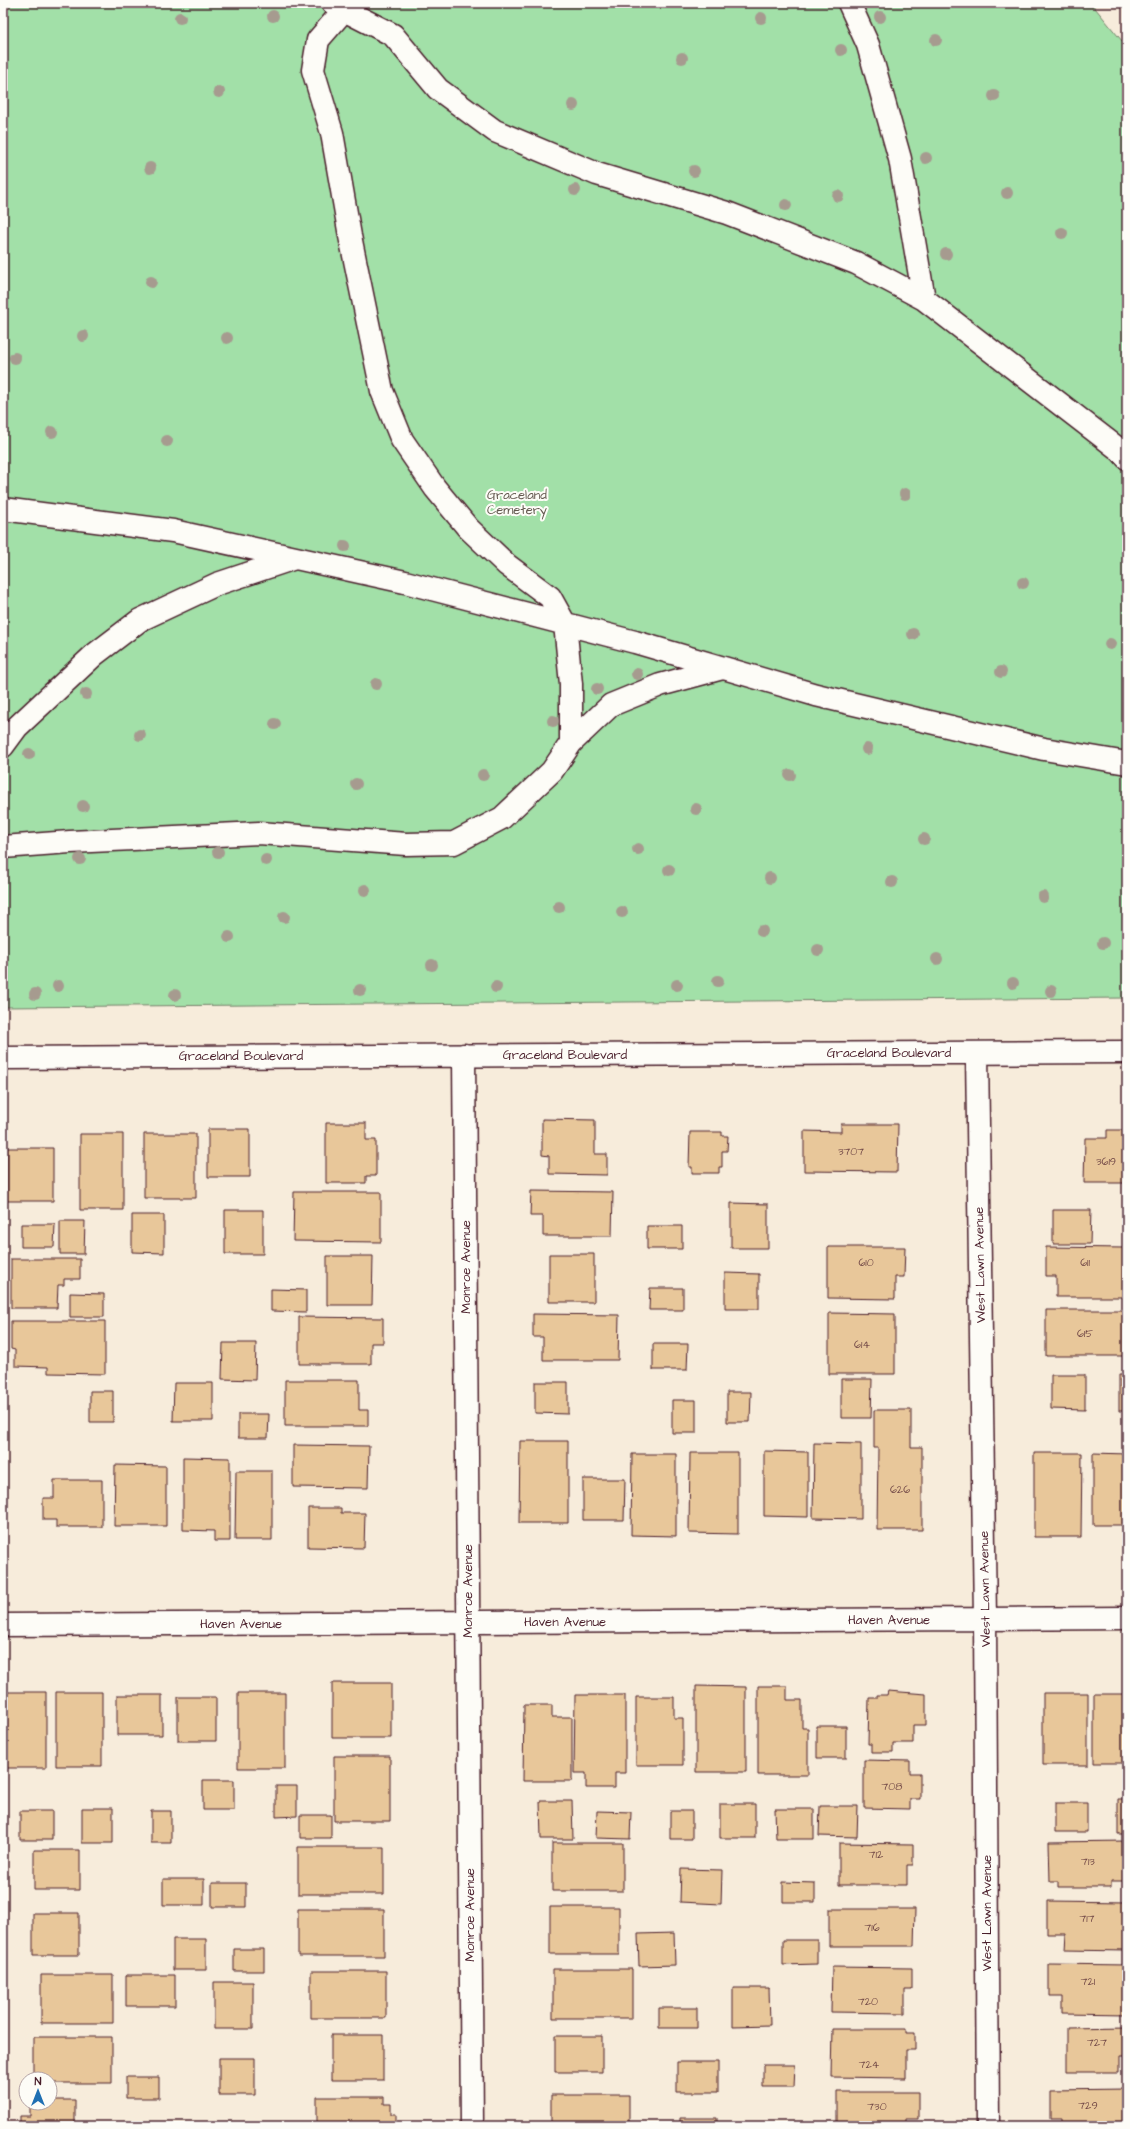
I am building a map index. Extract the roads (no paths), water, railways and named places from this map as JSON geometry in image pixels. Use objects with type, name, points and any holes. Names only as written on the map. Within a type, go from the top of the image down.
[{"type":"street","points":[[849,3],[868,45],[900,159],[924,299]]},
{"type":"street","points":[[571,743],[571,684],[566,624],[550,597],[507,565],[468,528],[435,488],[402,440],[382,391],[353,251],[332,133],[314,70],[318,40],[341,5],[393,35],[438,89],[495,132],[597,174],[734,216],[856,263],[924,299],[1121,450],[1127,458]]},
{"type":"street","points":[[3,509],[173,531],[405,582],[566,624],[823,697],[1044,748],[1127,763]]},
{"type":"street","points":[[3,746],[17,728],[94,655],[140,620],[217,584],[295,558]]},
{"type":"street","points":[[3,847],[70,842],[259,833],[406,844],[454,843],[502,818],[552,771],[571,743],[611,705],[660,685],[723,668]]},
{"type":"street","name":"Graceland Boulevard","points":[[3,1058],[1127,1052]]},
{"type":"street","name":"West Lawn Avenue","points":[[977,1053],[985,1619],[988,2126]]},
{"type":"street","name":"Monroe Avenue","points":[[464,1055],[472,2126]]},
{"type":"street","name":"Haven Avenue","points":[[3,1625],[1127,1618]]},
{"type":"park label","name":"Graceland Cemetery","points":[[517,502]]}]
